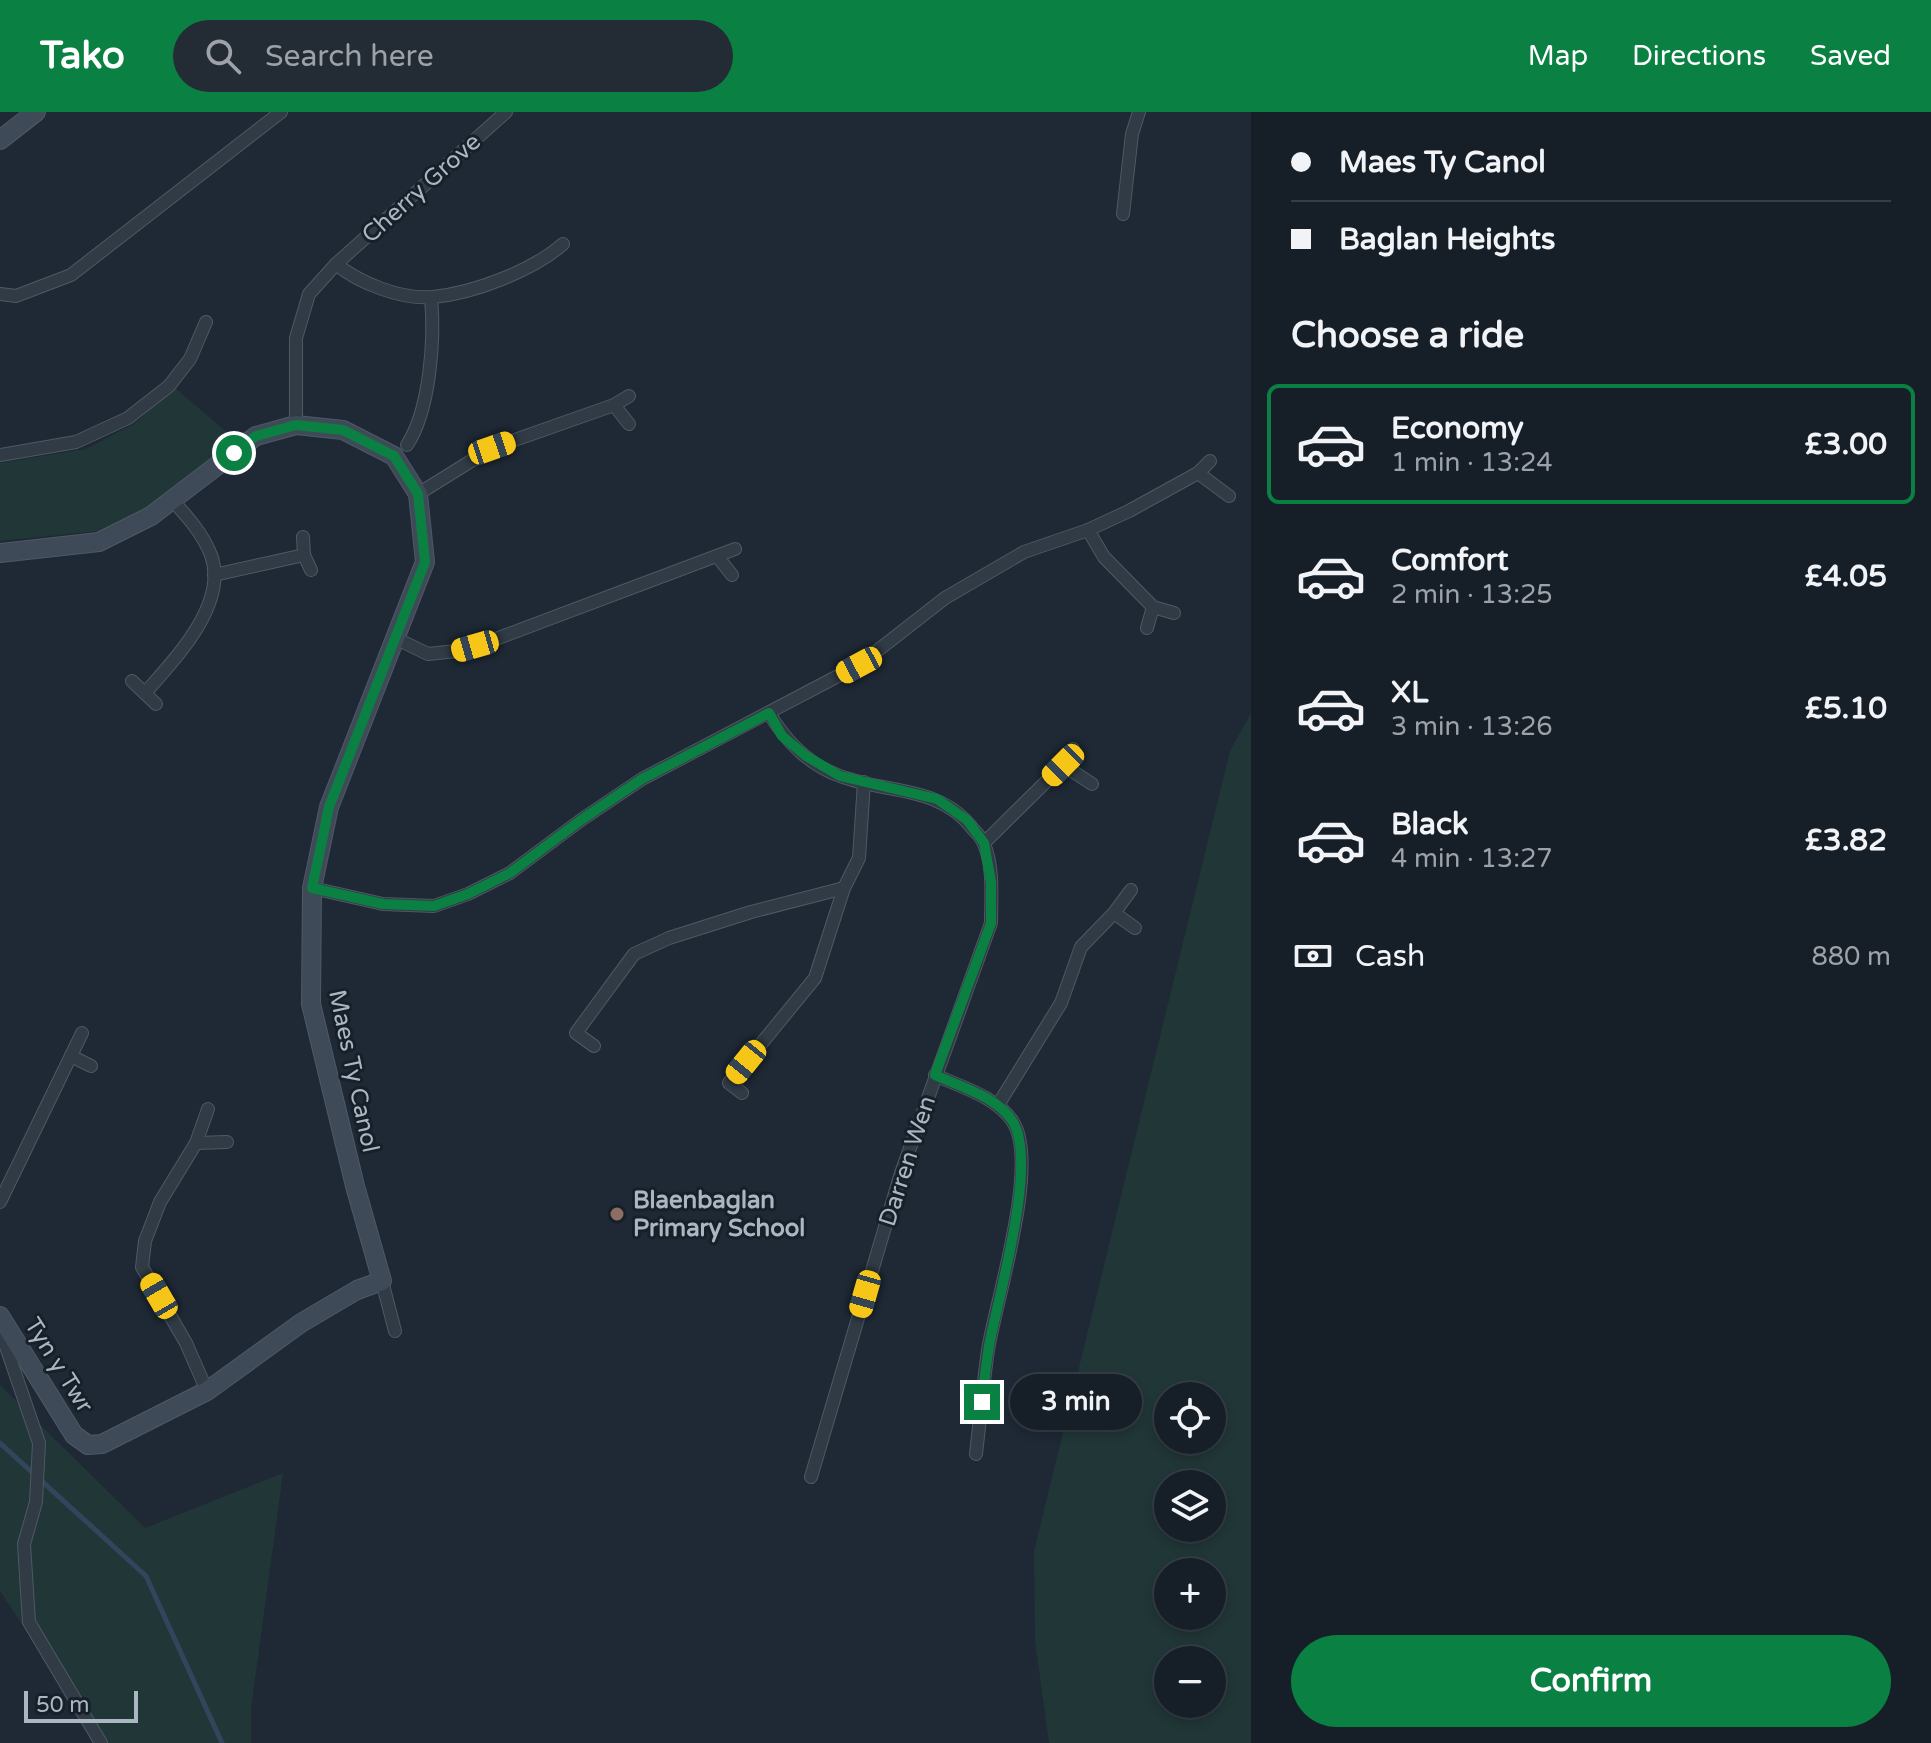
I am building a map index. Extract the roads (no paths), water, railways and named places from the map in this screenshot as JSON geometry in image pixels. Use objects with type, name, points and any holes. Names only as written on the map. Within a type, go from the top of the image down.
[{"type":"street","points":[[0,140],[36,112]]},
{"type":"street","points":[[0,294],[16,296],[71,275],[281,112]]},
{"type":"street","name":"Cherry Grove","points":[[296,425],[296,338],[309,294],[336,264],[506,112]]},
{"type":"street","points":[[1123,214],[1132,134],[1139,112]]},
{"type":"street","name":"Cherry Grove","points":[[336,264],[354,279],[385,290],[431,298],[500,280],[550,255],[563,244]]},
{"type":"street","points":[[550,255],[560,268]]},
{"type":"street","points":[[400,429],[410,441],[423,409],[434,327],[431,298]]},
{"type":"street","points":[[0,455],[76,442],[128,418],[169,386],[190,359],[194,337],[206,322]]},
{"type":"street","points":[[418,494],[492,448],[614,405],[629,396]]},
{"type":"street","points":[[614,405],[629,424]]},
{"type":"street","name":"Maes Ty Canol","points":[[0,553],[99,542],[151,516],[256,436],[296,425],[343,430],[394,456],[418,494],[425,562],[329,807],[312,888],[311,1004],[355,1186],[395,1331]]},
{"type":"street","points":[[312,888],[383,904],[434,906],[468,894],[510,873],[642,779],[859,665],[945,598],[1024,552],[1088,530],[1198,473],[1210,461]]},
{"type":"street","points":[[1198,473],[1229,496]]},
{"type":"street","points":[[145,693],[185,648],[207,611],[214,575],[212,556],[195,525],[172,500]]},
{"type":"street","points":[[1088,530],[1104,557],[1153,607],[1174,613]]},
{"type":"street","points":[[303,537],[304,555],[311,570]]},
{"type":"street","points":[[395,638],[428,654],[456,651],[735,549]]},
{"type":"street","points":[[214,575],[304,555]]},
{"type":"street","points":[[717,556],[732,575]]},
{"type":"street","points":[[1147,628],[1153,607]]},
{"type":"street","points":[[132,681],[156,704]]},
{"type":"street","points":[[769,713],[782,736],[806,756],[840,776],[937,799],[967,820],[984,843],[1063,765],[1073,749]]},
{"type":"street","points":[[1063,765],[1092,784]]},
{"type":"street","points":[[742,1093],[729,1083],[815,978],[844,888],[859,858],[864,782]]},
{"type":"street","name":"Darren Wen","points":[[811,1477],[901,1173],[991,923],[991,882],[984,843]]},
{"type":"street","points":[[594,1046],[576,1033],[634,954],[683,933],[844,888]]},
{"type":"street","points":[[998,1105],[1061,1003],[1081,947],[1131,890]]},
{"type":"street","points":[[1114,913],[1135,928]]},
{"type":"street","points":[[0,1202],[82,1033]]},
{"type":"street","points":[[71,1056],[91,1066]]},
{"type":"street","points":[[935,1075],[998,1105],[1014,1124],[1019,1147],[1021,1190],[988,1349],[976,1454]]},
{"type":"street","points":[[207,1391],[186,1343],[142,1267],[145,1241],[160,1202],[196,1143],[208,1109]]},
{"type":"street","points":[[196,1143],[227,1142]]},
{"type":"street","name":"Tyn y Twr","points":[[0,1316],[74,1435],[88,1445],[102,1444],[207,1391],[301,1323],[357,1290],[382,1281]]},
{"type":"street","points":[[0,1329],[39,1443],[36,1502],[24,1544],[29,1622],[101,1743]]},
{"type":"waterway","points":[[0,1443],[146,1576],[222,1743]]},
{"type":"place","name":"Blaenbaglan Primary School","points":[[617,1214]]}]
